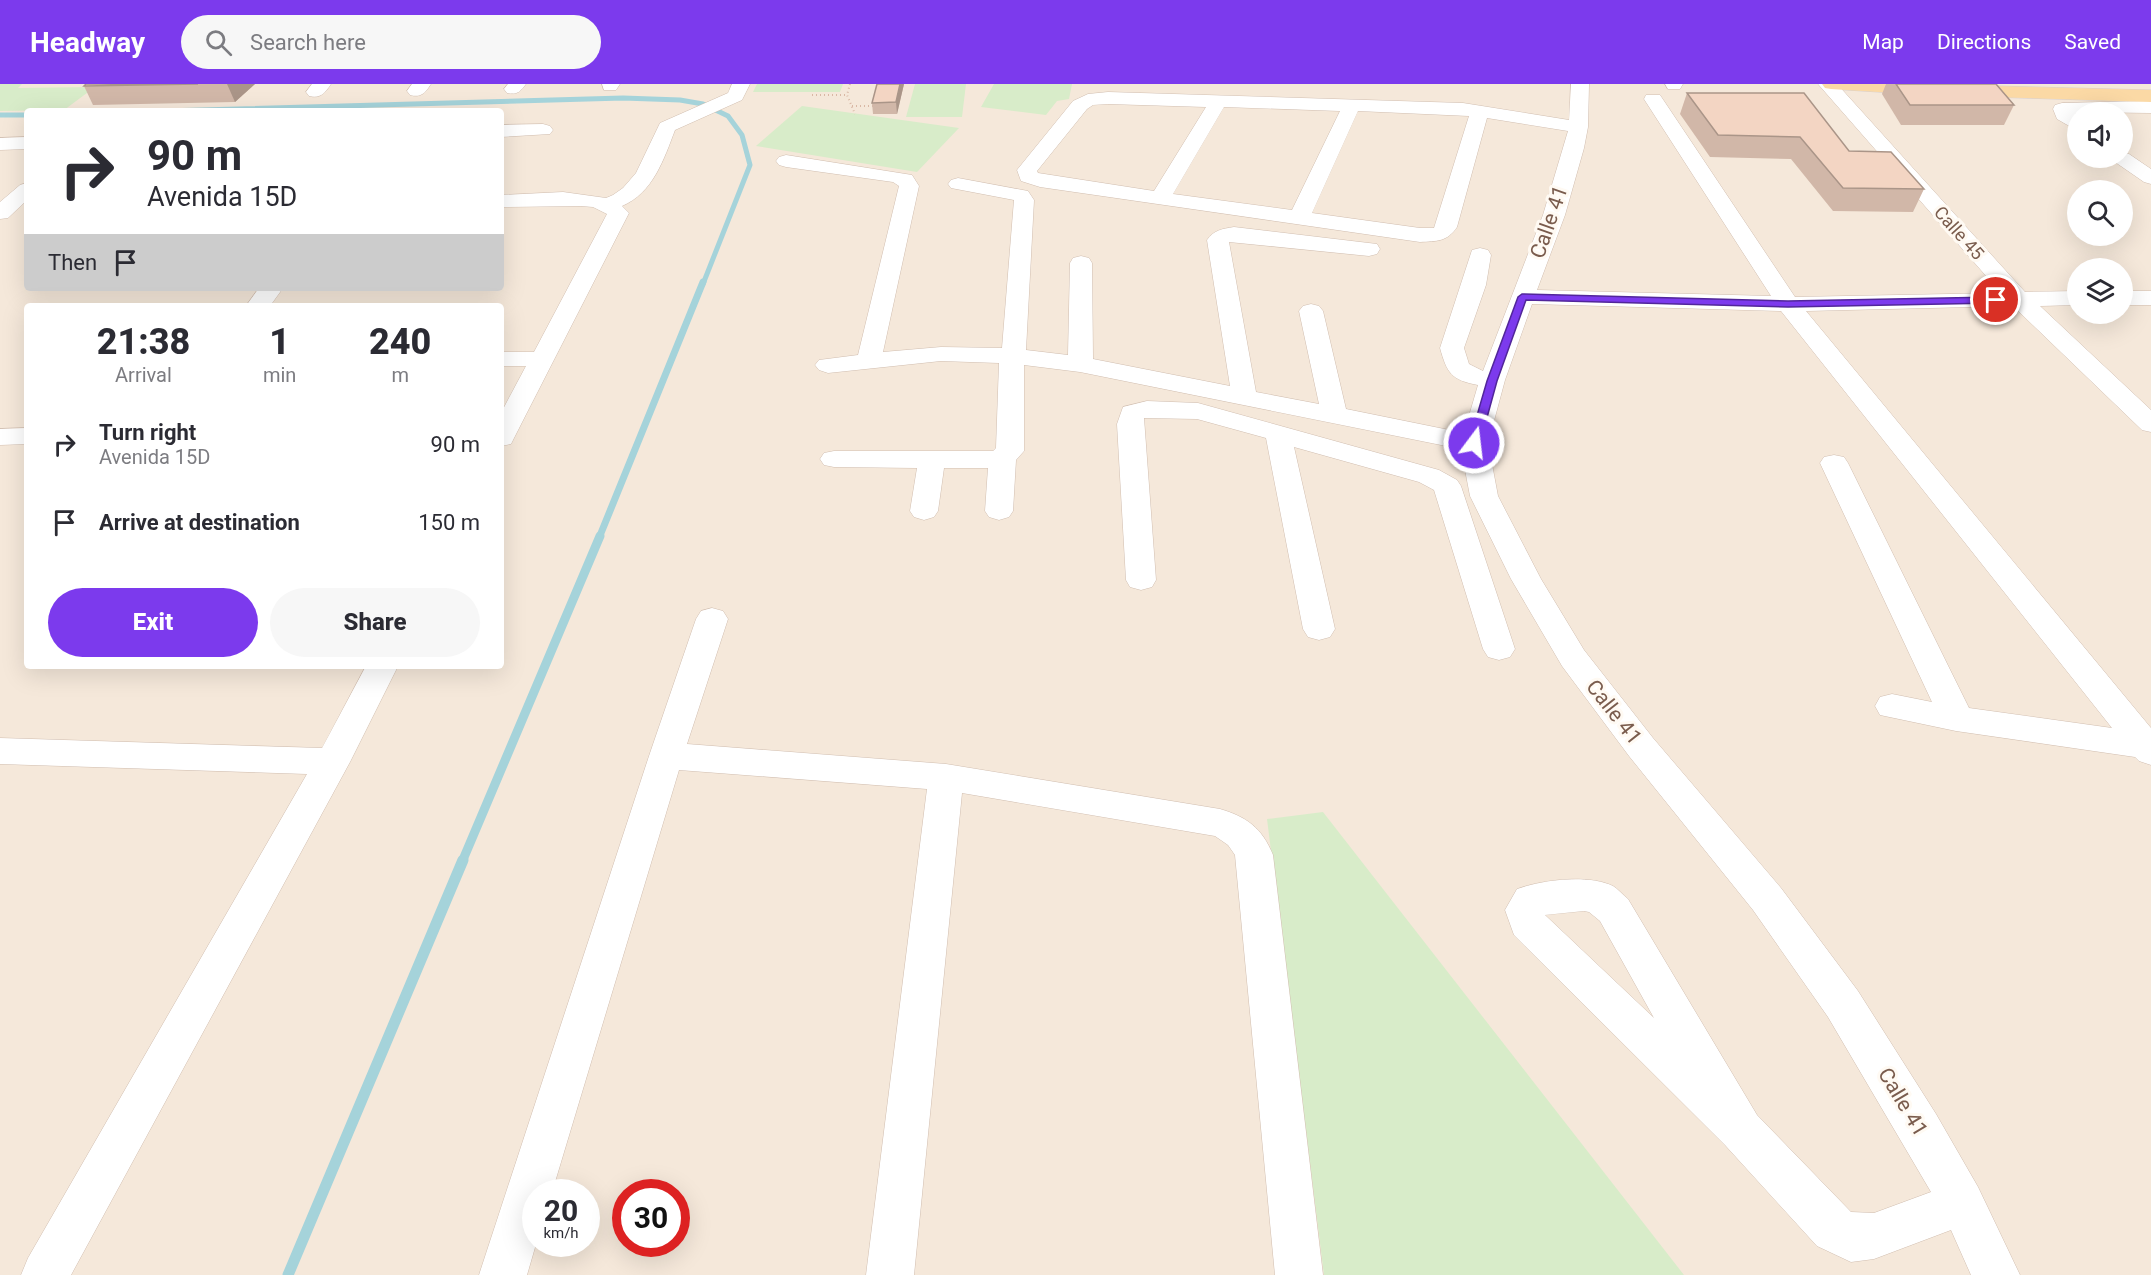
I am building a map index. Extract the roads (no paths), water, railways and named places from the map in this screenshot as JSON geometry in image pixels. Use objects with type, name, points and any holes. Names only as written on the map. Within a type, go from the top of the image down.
[{"type":"main road","points":[[1836,84],[1926,90],[2151,96]]},
{"type":"main road","points":[[2064,84],[2151,85]]},
{"type":"main road","points":[[1862,106],[1865,100],[1881,93],[1926,90]]},
{"type":"street","points":[[504,201],[573,199],[607,205],[621,201],[633,192],[651,168],[667,127],[736,96],[741,84]]},
{"type":"street","name":"Calle 41","points":[[1580,84],[1577,131],[1554,215],[1504,286],[1492,381],[1474,443],[1484,496],[1526,579],[1573,658],[1641,747],[1767,899],[1843,1005],[1920,1129],[1962,1203],[1996,1275]]},
{"type":"street","name":"Calle 45","points":[[1836,84],[1862,106],[2030,299],[2151,401]]},
{"type":"street","name":"Calle 45","points":[[1836,84],[1888,153],[2151,424]]},
{"type":"street","points":[[1667,89],[1788,304],[2149,748]]},
{"type":"street","points":[[1479,116],[1446,227],[1440,234],[1420,235],[1040,181],[1028,177],[1028,170],[1080,105],[1088,99],[1352,105],[1479,116],[1577,131]]},
{"type":"street","points":[[1161,197],[1218,102]]},
{"type":"street","points":[[1300,217],[1352,105]]},
{"type":"street","points":[[2133,108],[2151,107]]},
{"type":"street","points":[[504,140],[543,130]]},
{"type":"street","points":[[0,144],[24,144]]},
{"type":"street","points":[[1865,152],[1888,153]]},
{"type":"street","points":[[786,161],[892,176],[904,179],[909,186],[869,360]]},
{"type":"street","points":[[2133,166],[2151,178]]},
{"type":"street","points":[[0,185],[24,184]]},
{"type":"street","points":[[834,459],[990,460],[1002,457],[1010,451],[1011,356],[1015,343],[1024,200],[1021,195],[958,184]]},
{"type":"street","points":[[0,214],[24,192]]},
{"type":"street","points":[[504,432],[618,213],[607,205]]},
{"type":"street","points":[[0,214],[24,215]]},
{"type":"street","points":[[1244,396],[1218,240],[1224,235],[1234,234],[1373,249]]},
{"type":"street","points":[[1480,255],[1504,286],[1788,304],[2067,298]]},
{"type":"street","points":[[1080,364],[1081,263]]},
{"type":"street","points":[[1492,381],[1470,376],[1458,368],[1452,348],[1504,286]]},
{"type":"street","points":[[2133,298],[2151,298]]},
{"type":"street","points":[[1311,311],[1334,414]]},
{"type":"street","points":[[828,364],[928,354],[1011,356],[1080,364],[1202,400],[1278,433],[1429,476],[1447,486],[1499,649]]},
{"type":"street","points":[[504,359],[542,359]]},
{"type":"street","points":[[1141,580],[1130,424],[1132,413],[1202,400],[1244,396],[1474,443]]},
{"type":"street","points":[[1278,433],[1319,629]]},
{"type":"street","points":[[0,437],[24,436]]},
{"type":"street","points":[[999,511],[1002,457]]},
{"type":"street","points":[[924,511],[932,459]]},
{"type":"street","points":[[1834,463],[1956,719]]},
{"type":"street","points":[[503,1275],[666,756],[712,619]]},
{"type":"street","points":[[45,1275],[332,762],[380,669]]},
{"type":"street","points":[[1892,706],[1956,719],[2149,748]]},
{"type":"street","points":[[0,751],[332,762]]},
{"type":"street","points":[[666,756],[946,777],[1220,823],[1244,835],[1254,855],[1299,1275]]},
{"type":"street","points":[[890,1275],[946,777]]},
{"type":"street","points":[[1741,1130],[1614,910],[1600,898],[1584,895],[1531,900],[1524,910],[1528,923],[1741,1130],[1834,1229],[1851,1238],[1874,1236],[1962,1203]]},
{"type":"waterway","points":[[270,108],[623,98],[680,100],[703,104],[728,116],[742,135],[750,165],[703,284]]},
{"type":"waterway","points":[[0,115],[24,115]]},
{"type":"waterway","points":[[599,538],[703,282]]},
{"type":"waterway","points":[[462,862],[600,536]]},
{"type":"waterway","points":[[288,1275],[463,860]]}]
